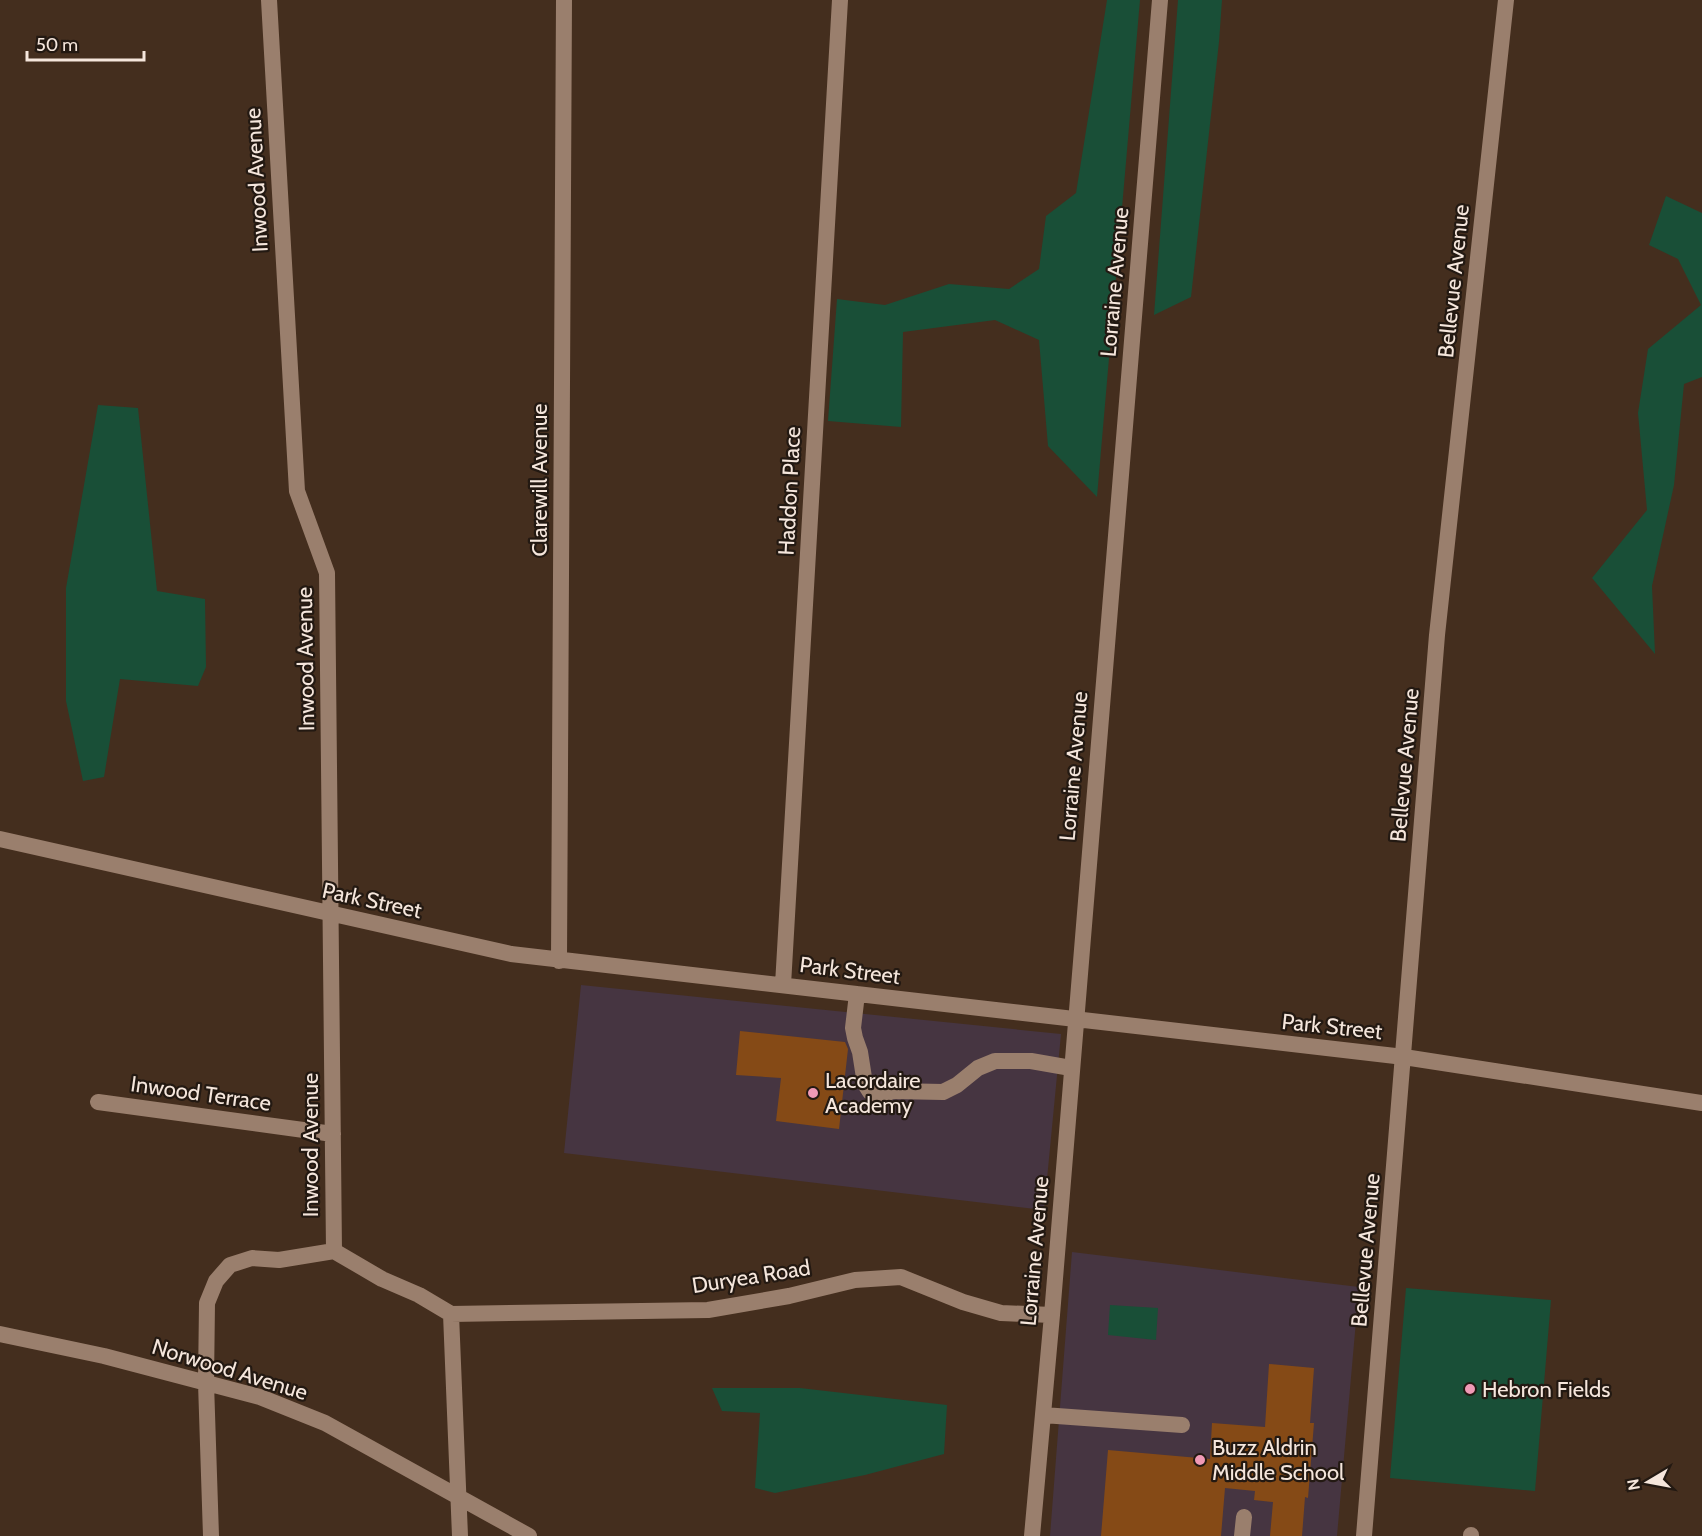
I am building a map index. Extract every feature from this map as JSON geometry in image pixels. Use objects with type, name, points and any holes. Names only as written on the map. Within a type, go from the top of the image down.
[{"type":"street","name":"Inwood Avenue","points":[[269,0],[297,491],[327,573],[334,1251]]},
{"type":"street","name":"Clarewill Avenue","points":[[559,961],[564,0]]},
{"type":"street","name":"Haddon Place","points":[[783,985],[840,0]]},
{"type":"street","name":"Lorraine Avenue","points":[[1032,1536],[1160,0]]},
{"type":"street","name":"Bellevue Avenue","points":[[1364,1536],[1437,635],[1506,0]]},
{"type":"street","name":"Park Street","points":[[0,839],[512,954],[1404,1057],[1702,1103]]},
{"type":"street","points":[[858,994],[853,1028],[865,1084],[870,1092],[879,1096],[893,1091],[943,1092],[957,1085],[978,1068],[995,1061],[1031,1061],[1071,1068]]},
{"type":"street","name":"Inwood Terrace","points":[[98,1102],[333,1134]]},
{"type":"street","points":[[211,1536],[206,1383],[207,1303],[216,1281],[230,1265],[252,1258],[279,1260],[334,1251],[382,1280],[419,1295],[452,1314],[460,1536]]},
{"type":"street","name":"Duryea Road","points":[[452,1314],[708,1310],[789,1296],[855,1280],[901,1277],[963,1302],[1001,1313],[1052,1316]]},
{"type":"street","name":"Norwood Avenue","points":[[0,1334],[104,1356],[260,1397],[325,1422],[529,1536]]},
{"type":"street","points":[[1043,1415],[1182,1425]]},
{"type":"street","points":[[1242,1536],[1244,1517]]},
{"type":"shaded area","name":"Lacordaire Academy","points":[[581,985],[1061,1034],[1044,1210],[564,1153]]},
{"type":"shaded area","name":"Buzz Aldrin Middle School","points":[[1072,1252],[1359,1287],[1337,1536],[1050,1536]]},
{"type":"green space","points":[[1107,0],[1140,0],[1097,497],[1048,446],[1039,340],[995,320],[903,332],[901,427],[828,421],[837,299],[885,305],[949,284],[1009,289],[1039,269],[1046,216],[1076,193]]},
{"type":"green space","points":[[1178,0],[1222,0],[1219,42],[1191,297],[1154,315]]},
{"type":"green space","points":[[1666,196],[1702,213],[1702,377],[1684,384],[1674,485],[1652,586],[1655,654],[1592,578],[1647,510],[1638,413],[1648,349],[1701,305],[1678,259],[1649,245]]},
{"type":"green space","points":[[98,405],[138,408],[157,591],[205,599],[206,667],[198,686],[120,679],[104,777],[83,781],[66,701],[66,588]]},
{"type":"green space","name":"Hebron Fields","points":[[1406,1288],[1551,1300],[1535,1491],[1390,1478]]},
{"type":"green space","points":[[1110,1305],[1158,1308],[1156,1340],[1108,1335]]},
{"type":"green space","points":[[712,1388],[800,1388],[947,1405],[944,1454],[865,1475],[775,1493],[755,1488],[760,1413],[722,1411]]},
{"type":"building","name":"Lacordaire Academy","points":[[740,1031],[845,1042],[848,1049],[839,1129],[776,1121],[781,1078],[736,1075]]},
{"type":"building","points":[[1269,1364],[1314,1368],[1310,1423],[1314,1423],[1308,1498],[1305,1497],[1302,1536],[1270,1536],[1273,1502],[1254,1500],[1255,1491],[1225,1488],[1221,1536],[1101,1536],[1108,1450],[1210,1459],[1212,1423],[1265,1427]]},
{"type":"place","name":"Lacordaire Academy","points":[[813,1093]]},
{"type":"place","name":"Hebron Fields","points":[[1470,1389]]},
{"type":"place","name":"Buzz Aldrin Middle School","points":[[1200,1460]]}]
